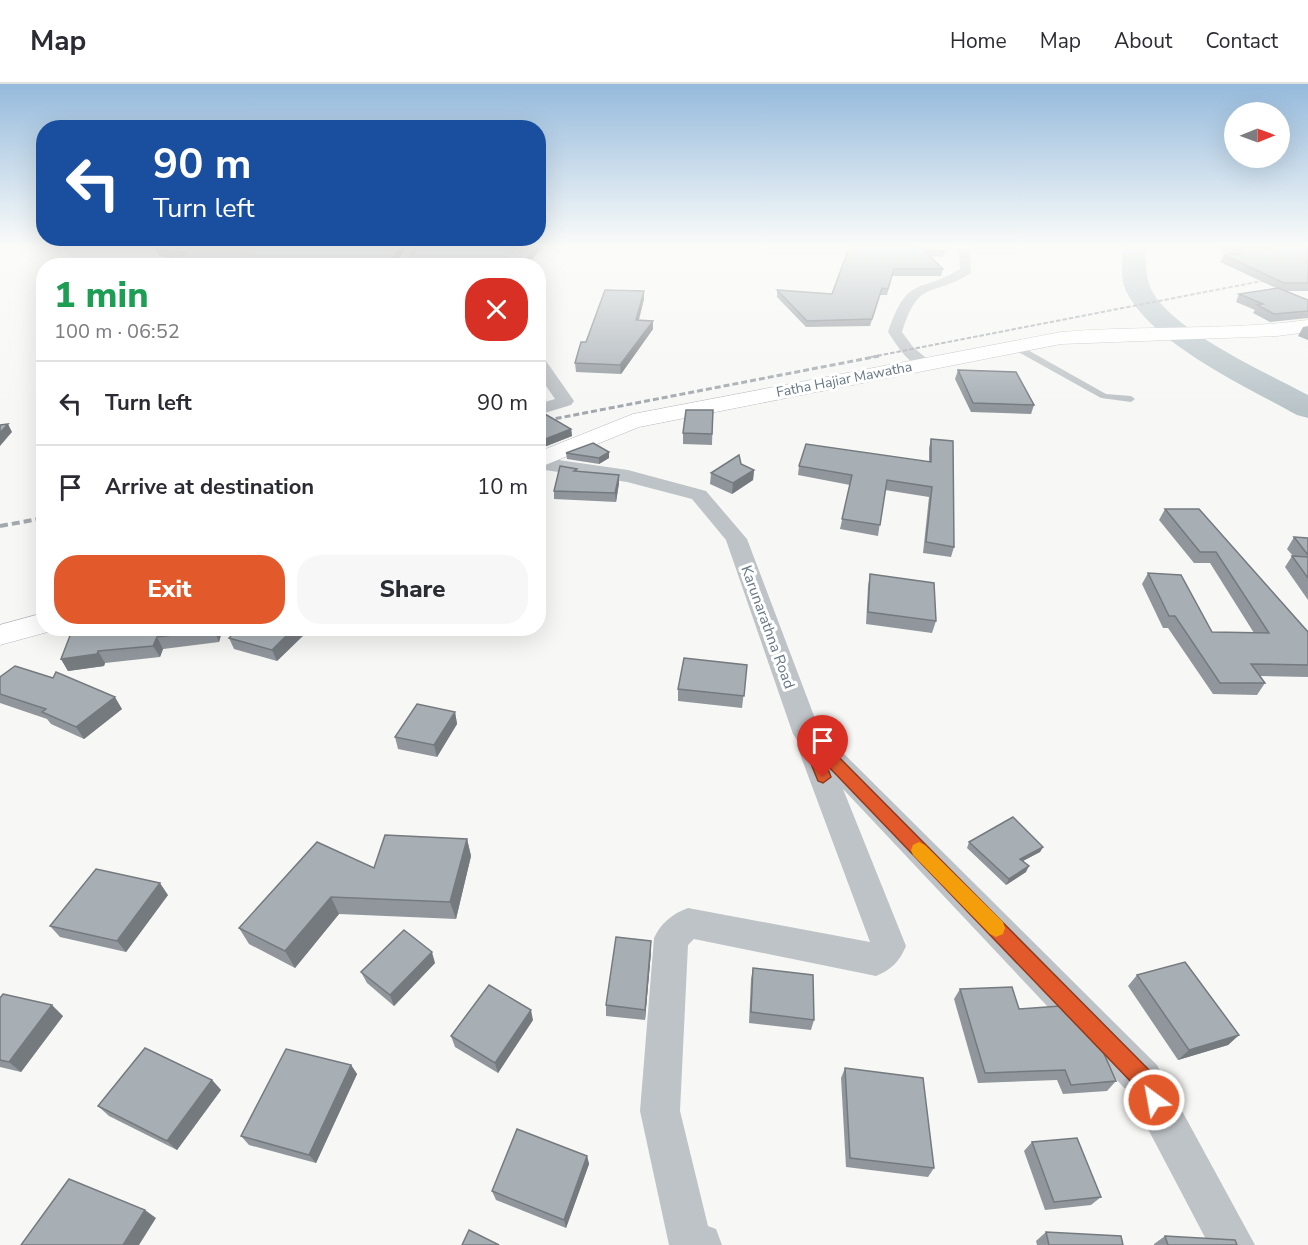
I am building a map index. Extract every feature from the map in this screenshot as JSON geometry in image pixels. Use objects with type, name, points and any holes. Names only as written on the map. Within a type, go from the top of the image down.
[{"type":"street","points":[[908,299],[900,311],[895,332],[908,350],[924,363]]},
{"type":"street","name":"Fatha Hajiar Mawatha","points":[[546,459],[633,421],[1061,338],[1107,332],[1217,331],[1308,326]]},
{"type":"street","points":[[546,373],[565,401],[546,407]]},
{"type":"street","name":"Karunarathna Road","points":[[546,463],[628,476],[699,495],[736,539],[807,734],[1143,1079],[1233,1245]]},
{"type":"street","points":[[0,635],[36,625]]},
{"type":"street","points":[[700,1245],[689,1240],[660,1111],[671,938],[687,923],[876,960],[889,946],[807,734]]},
{"type":"lane","points":[[1016,347],[1104,396],[1131,399]]},
{"type":"building","points":[[602,299],[642,299],[636,320],[653,321],[620,365],[575,363],[581,342],[586,342]]},
{"type":"building","points":[[786,299],[878,299],[872,319],[807,321]]},
{"type":"building","points":[[1251,299],[1306,299],[1308,300],[1308,311],[1274,314],[1257,305],[1263,304]]},
{"type":"building","points":[[958,370],[1016,372],[1034,405],[973,403]]},
{"type":"building","points":[[686,410],[713,410],[712,434],[683,433]]},
{"type":"building","points":[[546,415],[571,429],[546,439]]},
{"type":"building","points":[[8,424],[0,433],[0,425]]},
{"type":"building","points":[[931,439],[953,441],[954,547],[926,542],[932,487],[887,480],[880,525],[842,519],[852,475],[799,466],[806,444],[931,462]]},
{"type":"building","points":[[593,443],[609,452],[599,458],[566,453]]},
{"type":"building","points":[[739,455],[741,464],[754,470],[733,483],[711,473]]},
{"type":"building","points":[[560,466],[577,469],[574,471],[619,475],[615,493],[554,491]]},
{"type":"building","points":[[1165,509],[1199,509],[1308,632],[1308,665],[1251,664],[1265,683],[1220,683],[1175,616],[1169,616],[1148,573],[1181,575],[1212,632],[1269,633],[1216,552],[1200,552]]},
{"type":"building","points":[[1294,537],[1308,538],[1308,555]]},
{"type":"building","points":[[1292,556],[1308,557],[1308,578]]},
{"type":"building","points":[[870,574],[934,583],[936,621],[868,612]]},
{"type":"building","points":[[70,636],[165,636],[157,637],[153,646],[98,651],[97,654],[61,659]]},
{"type":"building","points":[[231,636],[286,636],[272,650],[229,638]]},
{"type":"building","points":[[684,658],[747,665],[744,696],[678,689]]},
{"type":"building","points":[[15,666],[53,678],[56,672],[115,697],[76,727],[42,712],[46,709],[0,694],[0,677]]},
{"type":"building","points":[[417,704],[455,712],[434,745],[395,737]]},
{"type":"building","points":[[1013,817],[1043,847],[1020,859],[1029,866],[1009,879],[969,842]]},
{"type":"building","points":[[385,835],[467,839],[450,902],[331,897],[285,951],[239,928],[317,842],[374,868]]},
{"type":"building","points":[[96,869],[160,883],[117,941],[50,926]]},
{"type":"building","points":[[404,930],[432,952],[390,995],[361,972]]},
{"type":"building","points":[[616,937],[651,941],[645,1010],[606,1005]]},
{"type":"building","points":[[1185,962],[1239,1035],[1189,1050],[1137,975]]},
{"type":"building","points":[[753,968],[813,975],[814,1020],[751,1012]]},
{"type":"building","points":[[489,985],[531,1010],[495,1063],[451,1036]]},
{"type":"building","points":[[1012,987],[1019,1009],[1061,1006],[1101,1047],[1116,1081],[1071,1085],[1065,1070],[985,1073],[960,989]]},
{"type":"building","points":[[3,994],[52,1005],[9,1062],[0,1060],[0,998]]},
{"type":"building","points":[[145,1048],[212,1080],[167,1141],[98,1106]]},
{"type":"building","points":[[286,1049],[351,1065],[309,1155],[241,1136]]},
{"type":"building","points":[[845,1068],[923,1078],[934,1168],[850,1158]]},
{"type":"building","points":[[517,1129],[587,1156],[564,1220],[492,1191]]},
{"type":"building","points":[[1077,1138],[1101,1197],[1054,1202],[1032,1142]]},
{"type":"building","points":[[69,1179],[145,1210],[123,1245],[21,1245]]},
{"type":"building","points":[[469,1230],[499,1245],[462,1245]]},
{"type":"building","points":[[1046,1232],[1121,1236],[1123,1245],[1049,1245]]},
{"type":"building","points":[[1165,1236],[1235,1240],[1237,1245],[1168,1245]]},
{"type":"waterway","points":[[1145,299],[1168,324],[1190,340],[1241,372],[1308,408]]},
{"type":"railway","points":[[871,357],[1168,299]]},
{"type":"railway","points":[[546,420],[879,356]]},
{"type":"railway","points":[[0,526],[36,519]]},
{"type":"slow traffic","points":[[919,850],[996,928]]},
{"type":"route","points":[[823,777],[807,734],[1143,1079],[1154,1100]]}]
